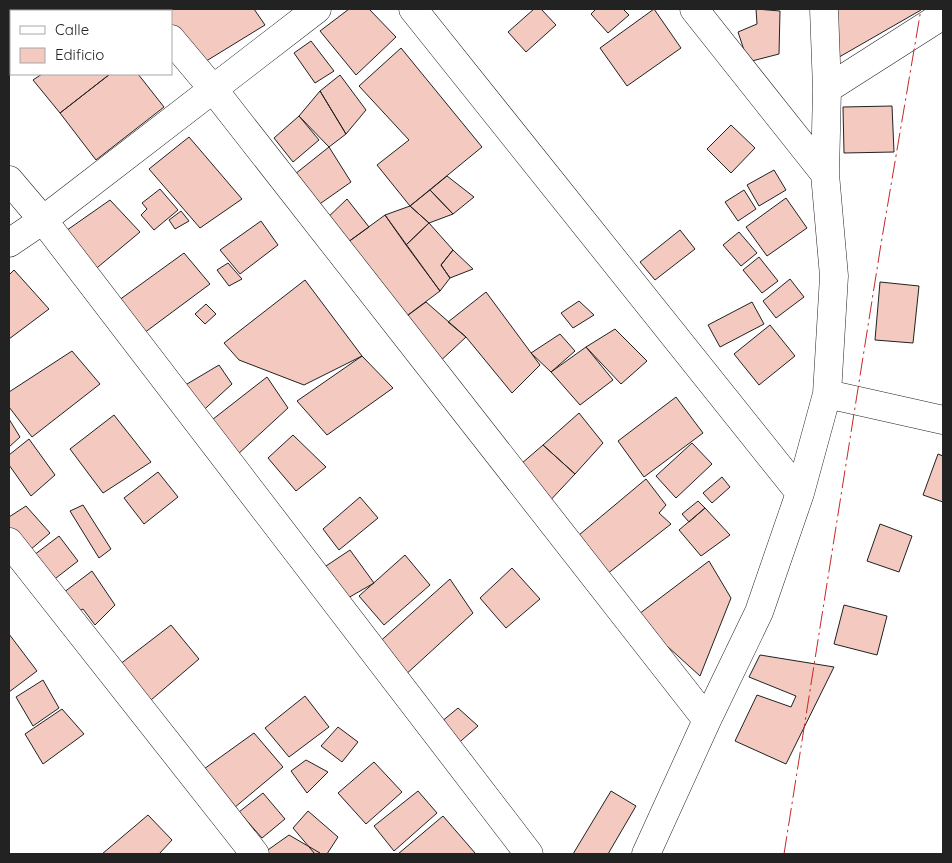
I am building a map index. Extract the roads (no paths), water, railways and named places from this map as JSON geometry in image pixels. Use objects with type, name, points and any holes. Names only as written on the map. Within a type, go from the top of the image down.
[{"type":"street","points":[[9,243],[43,220],[317,9]]},
{"type":"street","points":[[413,9],[800,493]]},
{"type":"street","points":[[694,9],[826,174]]},
{"type":"street","points":[[646,854],[759,612],[800,493],[827,394],[834,276],[826,174],[827,88],[824,9]]},
{"type":"street","points":[[827,88],[943,15]]},
{"type":"street","points":[[172,40],[213,89],[707,720]]},
{"type":"street","points":[[9,180],[43,220],[529,854]]},
{"type":"street","points":[[827,394],[943,420]]},
{"type":"street","points":[[9,542],[255,854]]}]
